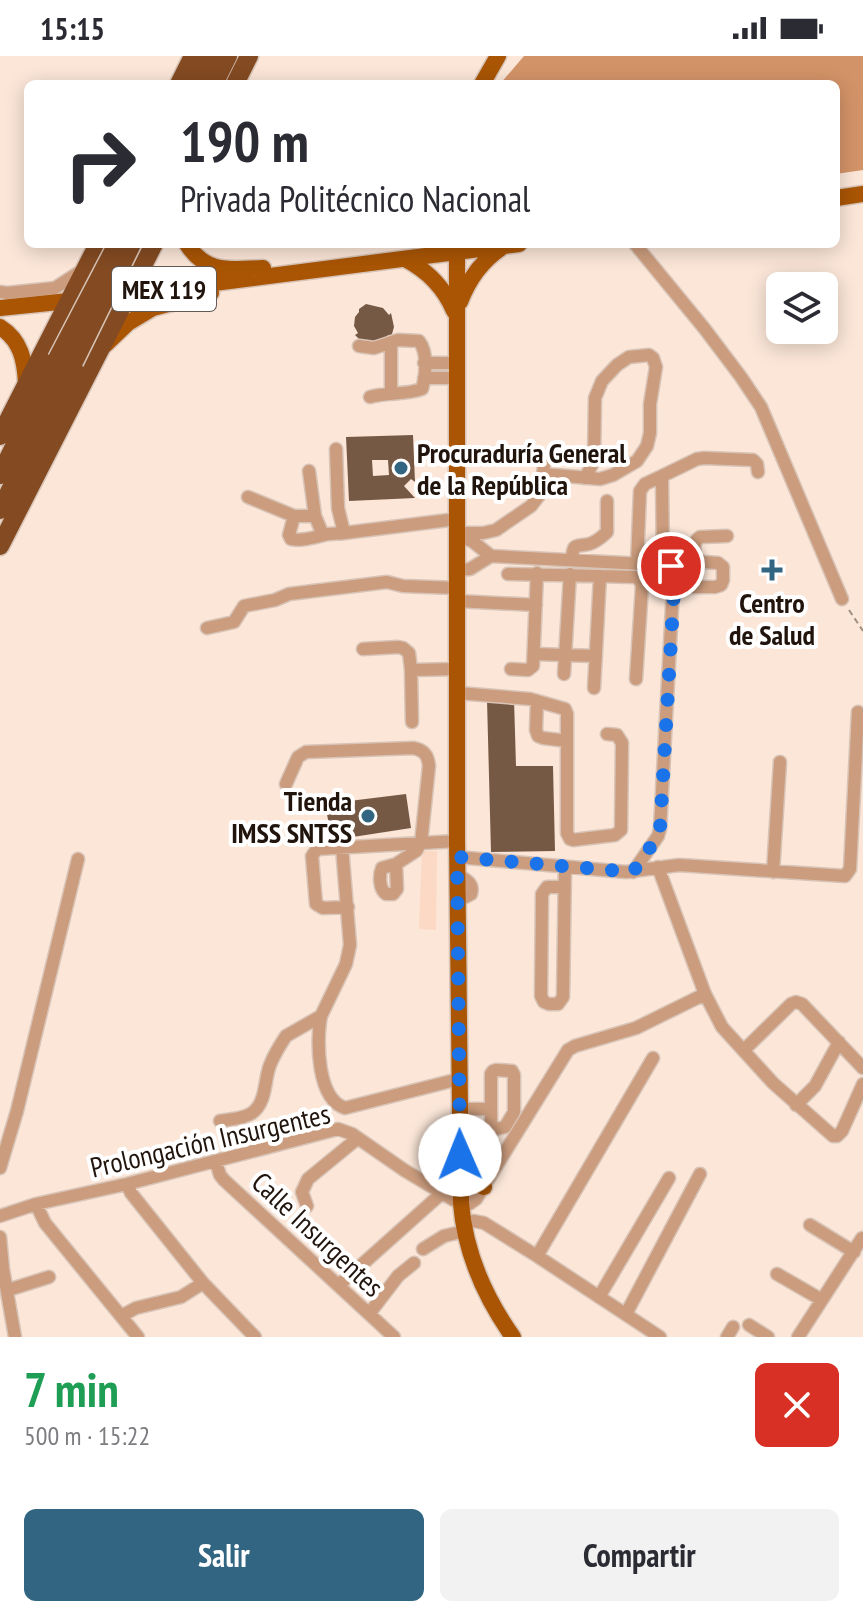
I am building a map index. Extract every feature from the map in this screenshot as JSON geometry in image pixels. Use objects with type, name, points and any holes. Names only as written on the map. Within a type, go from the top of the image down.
[{"type":"highway","points":[[181,80],[193,56]]},
{"type":"highway","points":[[198,80],[210,56]]},
{"type":"highway","points":[[216,80],[228,56]]},
{"type":"highway","points":[[237,80],[249,56]]},
{"type":"highway","points":[[0,436],[97,248]]},
{"type":"highway","points":[[98,248],[105,266],[120,277],[130,278],[142,269]]},
{"type":"highway","points":[[0,510],[115,248]]},
{"type":"highway","points":[[0,475],[130,248]]},
{"type":"highway","points":[[0,546],[152,248]]},
{"type":"highway","points":[[53,331],[75,331],[101,349]]},
{"type":"main road","points":[[484,80],[498,56]]},
{"type":"main road","points":[[840,197],[863,194]]},
{"type":"main road","points":[[190,248],[199,259],[215,268],[329,268]]},
{"type":"main road","points":[[421,248],[405,259],[437,281],[456,315]]},
{"type":"main road","points":[[457,248],[457,849],[461,1203],[470,1253],[481,1285],[513,1337]]},
{"type":"main road","name":"MEX 119","points":[[0,308],[405,259],[457,248]]},
{"type":"main road","points":[[456,315],[465,287],[473,274],[502,248]]},
{"type":"main road","points":[[101,349],[128,323],[153,308],[250,279]]},
{"type":"main road","points":[[0,327],[19,347],[24,359],[26,384]]},
{"type":"main road","points":[[461,1178],[484,1187]]},
{"type":"street","points":[[638,248],[711,337],[761,407],[842,599]]},
{"type":"street","points":[[0,292],[55,288],[84,269]]},
{"type":"street","points":[[359,346],[374,348],[398,340],[419,341],[424,348],[424,387],[420,391],[370,397]]},
{"type":"street","points":[[391,342],[391,393]]},
{"type":"street","points":[[544,474],[585,478],[600,479],[637,461],[647,446],[650,433],[650,404],[656,367],[649,355],[629,357],[602,381],[595,398],[594,461],[585,478]]},
{"type":"street","points":[[424,363],[458,371]]},
{"type":"street","points":[[424,378],[458,371]]},
{"type":"street","points":[[336,449],[338,508],[344,533]]},
{"type":"street","points":[[294,516],[289,535],[292,540],[344,533],[457,529],[483,533],[496,530],[536,502],[541,493],[545,456]]},
{"type":"street","points":[[637,564],[640,491],[645,484],[704,458],[750,459],[757,464],[758,472]]},
{"type":"street","points":[[309,471],[315,516],[323,535]]},
{"type":"street","points":[[662,476],[663,565]]},
{"type":"street","points":[[248,497],[294,516],[315,516]]},
{"type":"street","points":[[572,559],[576,546],[592,543],[607,532],[607,501]]},
{"type":"street","points":[[457,529],[491,556],[663,565],[671,566],[674,570],[660,829],[633,872]]},
{"type":"street","points":[[674,587],[721,585],[723,567],[697,559],[695,544],[700,537],[727,536]]},
{"type":"street","points":[[457,570],[474,567],[491,556]]},
{"type":"street","points":[[511,669],[525,670],[533,666],[537,573]]},
{"type":"street","points":[[508,574],[635,577],[642,583],[636,679]]},
{"type":"street","points":[[564,674],[570,574]]},
{"type":"street","points":[[594,688],[600,576]]},
{"type":"street","points":[[207,628],[234,622],[244,606],[289,594],[387,582],[536,605]]},
{"type":"street","points":[[363,649],[403,648],[409,653],[412,722]]},
{"type":"street","points":[[534,654],[596,656]]},
{"type":"street","points":[[411,670],[457,669]]},
{"type":"street","points":[[458,693],[537,701],[565,709],[570,839],[615,835],[622,827],[622,743],[617,735],[607,734]]},
{"type":"street","points":[[537,701],[538,736],[567,741]]},
{"type":"street","points":[[348,907],[323,908],[315,901],[313,853],[320,848],[421,843],[565,867],[633,872],[679,865],[847,875],[857,846],[858,712]]},
{"type":"street","points":[[286,784],[296,761],[306,752],[420,749],[429,759],[421,843],[416,851],[396,864]]},
{"type":"street","points":[[773,872],[780,762]]},
{"type":"street","points":[[342,847],[350,945],[321,1016],[319,1052],[323,1078],[331,1098],[340,1107],[351,1108],[459,1079]]},
{"type":"street","points":[[0,1168],[17,1111],[78,859]]},
{"type":"street","points":[[564,887],[547,887],[542,894],[541,996],[549,1004],[558,1004],[563,997],[565,867]]},
{"type":"street","points":[[658,867],[705,994],[722,1027],[796,1105],[830,1134],[837,1136],[842,1131],[863,1084]]},
{"type":"street","points":[[461,1203],[472,1203],[484,1187],[570,1048],[643,1025],[705,994]]},
{"type":"street","points":[[744,1050],[796,1002],[802,1004],[863,1068]]},
{"type":"street","points":[[220,1121],[244,1117],[258,1107],[271,1063],[286,1036],[321,1016]]},
{"type":"street","points":[[796,1105],[815,1086],[839,1042]]},
{"type":"street","points":[[537,1256],[653,1058]]},
{"type":"street","points":[[460,1109],[491,1109]]},
{"type":"street","name":"Prolongación Insurgentes","points":[[0,1216],[36,1204],[216,1162],[333,1130],[341,1130],[358,1138],[404,1170],[461,1203]]},
{"type":"street","points":[[307,1206],[302,1192],[308,1179],[358,1138]]},
{"type":"street","name":"Calle Insurgentes","points":[[216,1162],[224,1180],[394,1337]]},
{"type":"street","points":[[626,1314],[700,1174]]},
{"type":"street","points":[[599,1297],[669,1178]]},
{"type":"street","points":[[127,1184],[203,1283],[255,1337]]},
{"type":"street","points":[[339,1285],[442,1193]]},
{"type":"street","points":[[36,1204],[45,1223],[138,1337]]},
{"type":"street","points":[[423,1249],[479,1221],[660,1337]]},
{"type":"street","points":[[810,1225],[854,1252]]},
{"type":"street","points":[[0,1237],[2,1275],[8,1290],[15,1337]]},
{"type":"street","points":[[798,1337],[862,1238]]},
{"type":"street","points":[[369,1314],[398,1276],[414,1263]]},
{"type":"street","points":[[777,1274],[822,1300]]},
{"type":"street","points":[[8,1290],[49,1277]]},
{"type":"street","points":[[121,1316],[133,1309],[181,1297],[203,1283]]},
{"type":"street","points":[[749,1325],[768,1337]]},
{"type":"path","points":[[842,599],[863,631]]},
{"type":"shaded area","points":[[524,56],[863,56],[863,170],[840,173],[840,80],[503,80]]},
{"type":"shaded area","points":[[422,851],[437,851],[436,930],[419,929]]},
{"type":"building","points":[[366,304],[383,308],[389,315],[391,313],[394,327],[388,340],[363,343],[355,335],[358,333],[354,326],[355,317]]},
{"type":"building","name":"Procuraduría General de la República","points":[[413,435],[415,482],[411,479],[404,486],[415,498],[349,501],[346,437]],"holes":[[[372,460],[388,460],[389,475],[373,476]]]},
{"type":"building","points":[[514,699],[516,766],[553,766],[555,851],[491,852],[487,700]]},
{"type":"building","name":"Tienda IMSS SNTSS","points":[[406,794],[411,828],[340,839],[338,829],[330,830],[325,804]]},
{"type":"place","name":"Procuraduría General de la República","points":[[401,468]]},
{"type":"place","name":"Centro de Salud","points":[[772,570]]},
{"type":"place","name":"Tienda IMSS SNTSS","points":[[368,816]]},
{"type":"route","points":[[460,1155],[457,857],[633,872],[660,829],[675,573],[671,566]]}]
